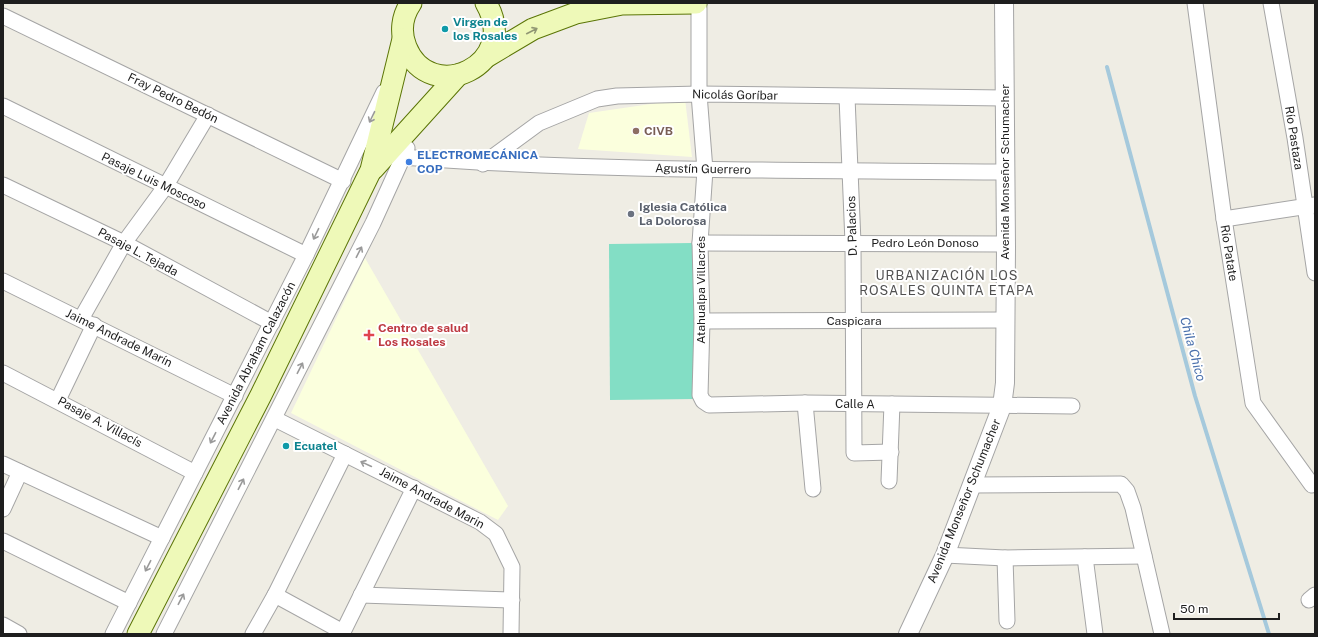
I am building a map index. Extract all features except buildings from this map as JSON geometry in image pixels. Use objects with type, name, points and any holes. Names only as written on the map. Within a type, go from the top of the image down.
[{"type":"main road","points":[[410,3],[403,21],[403,39],[410,55],[415,62],[427,71],[443,76],[458,75],[472,70],[486,58],[533,29],[576,13],[622,4],[698,3]]},
{"type":"main road","points":[[486,3],[494,18],[495,30],[493,45],[486,58]]},
{"type":"main road","name":"Avenida Abraham Calazacón","points":[[138,634],[261,395],[371,170],[383,125],[394,69],[403,39]]},
{"type":"main road","name":"Avenida Abraham Calazacón","points":[[371,170],[458,75]]},
{"type":"street","name":"Atahualpa Villacrés","points":[[698,3],[699,94],[705,170],[700,243],[702,321],[700,395],[703,401],[709,405]]},
{"type":"street","name":"Avenida Monseñor Schumacher","points":[[908,634],[944,555],[1002,406],[1005,383],[1006,244],[1004,3]]},
{"type":"street","name":"Río Patate","points":[[1195,3],[1224,219],[1253,403],[1314,483]]},
{"type":"street","name":"Río Pastaza","points":[[1271,3],[1295,138],[1309,206],[1315,273]]},
{"type":"street","name":"Fray Pedro Bedón","points":[[3,16],[343,181]]},
{"type":"street","name":"Avenida Abraham Calazacón","points":[[113,634],[343,181],[394,69]]},
{"type":"street","name":"Nicolás Goríbar","points":[[483,164],[539,123],[597,99],[617,96],[699,94],[1004,98]]},
{"type":"street","name":"D. Palacios","points":[[847,97],[853,243],[854,321],[852,404],[854,453],[891,452]]},
{"type":"street","name":"Avenida Abraham Calazacón","points":[[164,634],[373,223],[401,157],[434,102]]},
{"type":"street","name":"Pasaje Luis Moscoso","points":[[3,106],[306,255]]},
{"type":"street","points":[[58,400],[88,322],[124,243],[165,187],[208,115]]},
{"type":"street","name":"Agustín Guerrero","points":[[401,157],[483,164],[705,170],[1006,172]]},
{"type":"street","name":"Pasaje L. Tejada","points":[[3,185],[124,243],[272,323]]},
{"type":"street","points":[[1224,219],[1309,206]]},
{"type":"street","name":"Pedro León Donoso","points":[[700,243],[1006,244]]},
{"type":"street","name":"Jaime Andrade Marín","points":[[3,281],[234,396]]},
{"type":"street","name":"Caspicara","points":[[702,321],[1005,320]]},
{"type":"street","name":"Pasaje A. Villacís","points":[[3,373],[58,400],[195,472]]},
{"type":"street","points":[[805,403],[813,489]]},
{"type":"street","name":"Calle A","points":[[709,405],[805,403],[1072,406]]},
{"type":"street","points":[[889,481],[892,404]]},
{"type":"street","name":"Jaime Andrade Marin","points":[[274,419],[480,522],[496,534],[512,567],[511,634]]},
{"type":"street","points":[[253,634],[275,595],[345,454]]},
{"type":"street","points":[[3,464],[162,538]]},
{"type":"street","points":[[3,509],[20,472]]},
{"type":"street","points":[[972,485],[1121,484],[1127,491],[1133,508],[1162,634]]},
{"type":"street","points":[[275,595],[342,633],[414,488]]},
{"type":"street","points":[[3,541],[129,603]]},
{"type":"street","points":[[944,555],[1005,558],[1144,556]]},
{"type":"street","points":[[1085,557],[1095,634]]},
{"type":"street","points":[[1005,558],[1007,621]]},
{"type":"street","points":[[361,594],[512,600]]},
{"type":"street","points":[[3,625],[18,634]]},
{"type":"shaded area","name":"CIVB","points":[[685,99],[692,157],[578,149],[589,113]]},
{"type":"shaded area","name":"Centro de salud Los Rosales","points":[[365,258],[508,506],[498,520],[291,413]]},
{"type":"green space","points":[[693,243],[695,399],[610,400],[609,244]]},
{"type":"waterway","name":"Chila Chico","points":[[1107,67],[1195,396],[1269,634]]},
{"type":"place","name":"Virgen de los Rosales","points":[[445,29]]},
{"type":"place","name":"CIVB","points":[[636,131]]},
{"type":"place","name":"ELECTROMECÁNICA COP","points":[[409,162]]},
{"type":"place","name":"Iglesia Católica La Dolorosa","points":[[631,214]]},
{"type":"place","name":"Centro de salud Los Rosales","points":[[369,335]]},
{"type":"place","name":"Ecuatel","points":[[286,446]]},
{"type":"district","name":"URBANIZACIÓN LOS ROSALES QUINTA ETAPA","points":[[947,282]]}]
